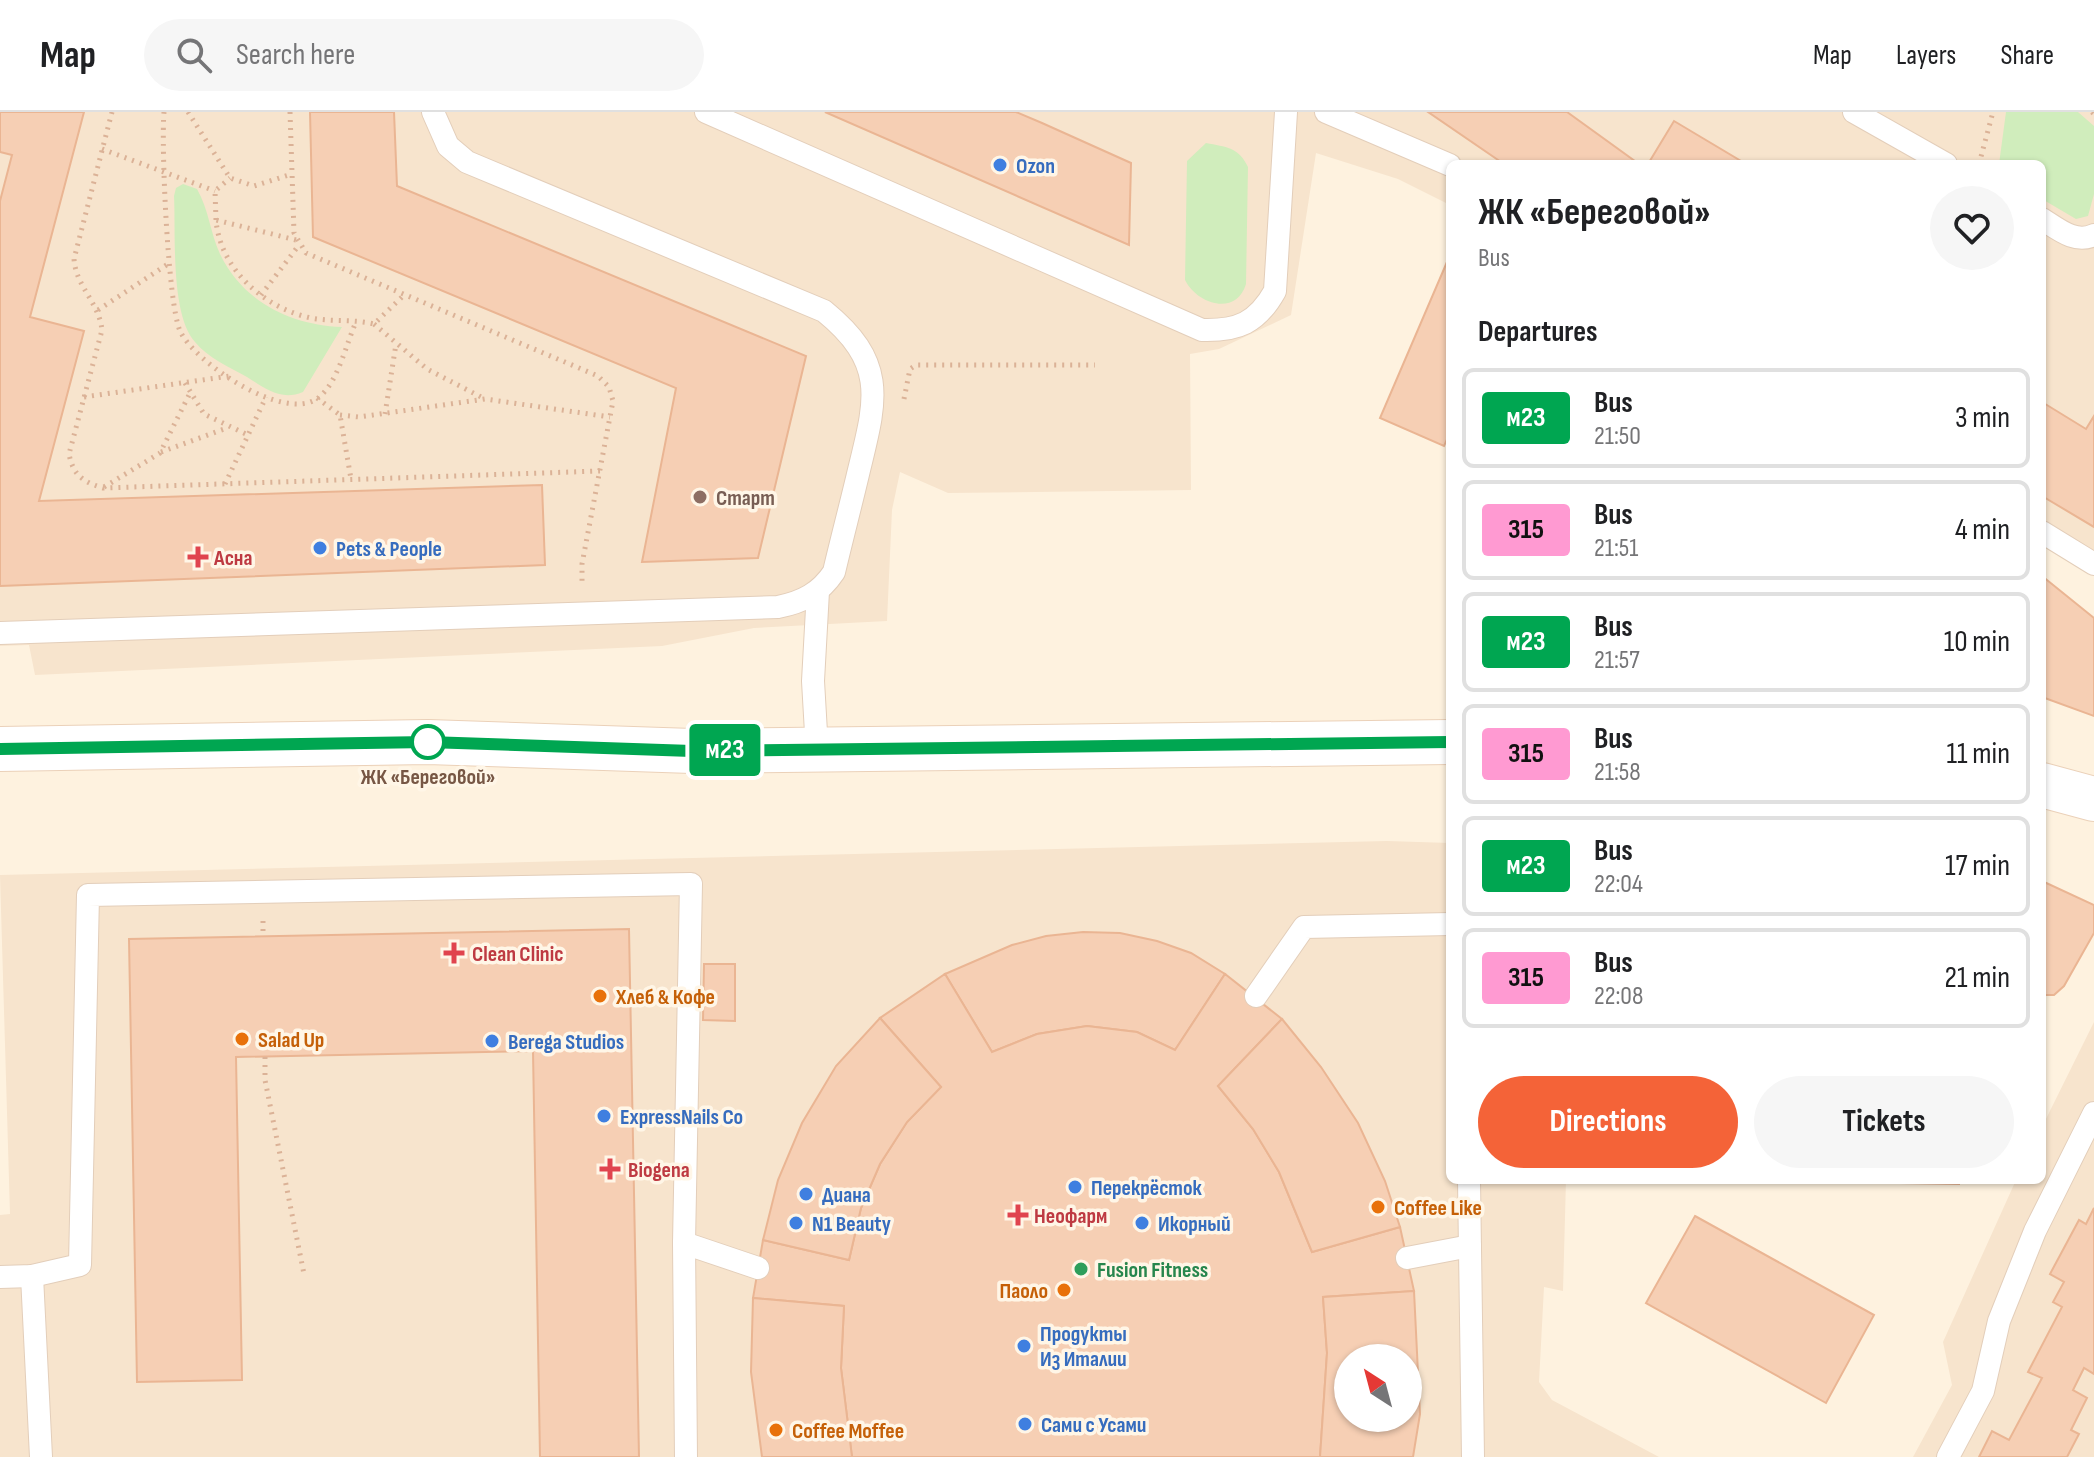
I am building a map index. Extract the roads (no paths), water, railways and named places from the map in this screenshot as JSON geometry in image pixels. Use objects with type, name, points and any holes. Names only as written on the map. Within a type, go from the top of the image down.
[{"type":"street","points":[[0,749],[428,742],[692,751],[1446,742]]},
{"type":"street","points":[[2046,786],[2094,799]]},
{"type":"lane","points":[[0,633],[778,607],[795,604],[818,591],[834,572],[875,405],[864,358],[853,338],[824,311],[467,162],[448,146],[433,112]]},
{"type":"lane","points":[[706,112],[1202,330],[1223,330],[1248,322],[1263,312],[1275,291],[1286,112]]},
{"type":"lane","points":[[1326,112],[1446,163]]},
{"type":"lane","points":[[1854,112],[1939,160]]},
{"type":"lane","points":[[2046,221],[2070,236],[2087,238],[2094,235]]},
{"type":"lane","points":[[2046,534],[2094,564]]},
{"type":"lane","points":[[817,750],[813,681],[818,591]]},
{"type":"lane","points":[[0,1277],[32,1276],[80,1265],[88,895],[691,884],[684,1243],[686,1457]]},
{"type":"lane","points":[[1256,996],[1304,927],[1446,924]]},
{"type":"lane","points":[[1948,1457],[1983,1391],[1999,1321],[2035,1231],[2094,1113]]},
{"type":"lane","points":[[1469,1184],[1473,1457]]},
{"type":"lane","points":[[684,1243],[758,1268]]},
{"type":"lane","points":[[1407,1258],[1470,1246]]},
{"type":"lane","points":[[32,1276],[41,1457]]},
{"type":"place","name":"Ozon","points":[[1000,165]]},
{"type":"place","name":"Старт","points":[[700,497]]},
{"type":"place","name":"Pets & People","points":[[320,548]]},
{"type":"place","name":"Асна","points":[[198,557]]},
{"type":"place","name":"ЖК «Береговой»","points":[[428,742]]},
{"type":"place","name":"Clean Clinic","points":[[454,953]]},
{"type":"place","name":"Хлеб & Кофе","points":[[600,996]]},
{"type":"place","name":"Salad Up","points":[[242,1039]]},
{"type":"place","name":"Berega Studios","points":[[492,1041]]},
{"type":"place","name":"ExpressNails Co","points":[[604,1116]]},
{"type":"place","name":"Biogena","points":[[610,1169]]},
{"type":"place","name":"Перекрёсток","points":[[1075,1187]]},
{"type":"place","name":"Диана","points":[[806,1194]]},
{"type":"place","name":"Coffee Like","points":[[1378,1207]]},
{"type":"place","name":"Неофарм","points":[[1018,1215]]},
{"type":"place","name":"N1 Beauty","points":[[796,1223]]},
{"type":"place","name":"Икорный","points":[[1142,1223]]},
{"type":"place","name":"Fusion Fitness","points":[[1081,1269]]},
{"type":"place","name":"Паоло","points":[[1064,1290]]},
{"type":"place","name":"Продукты Из Италии","points":[[1024,1346]]},
{"type":"place","name":"Сами с Усами","points":[[1025,1424]]},
{"type":"place","name":"Coffee Moffee","points":[[776,1430]]}]
